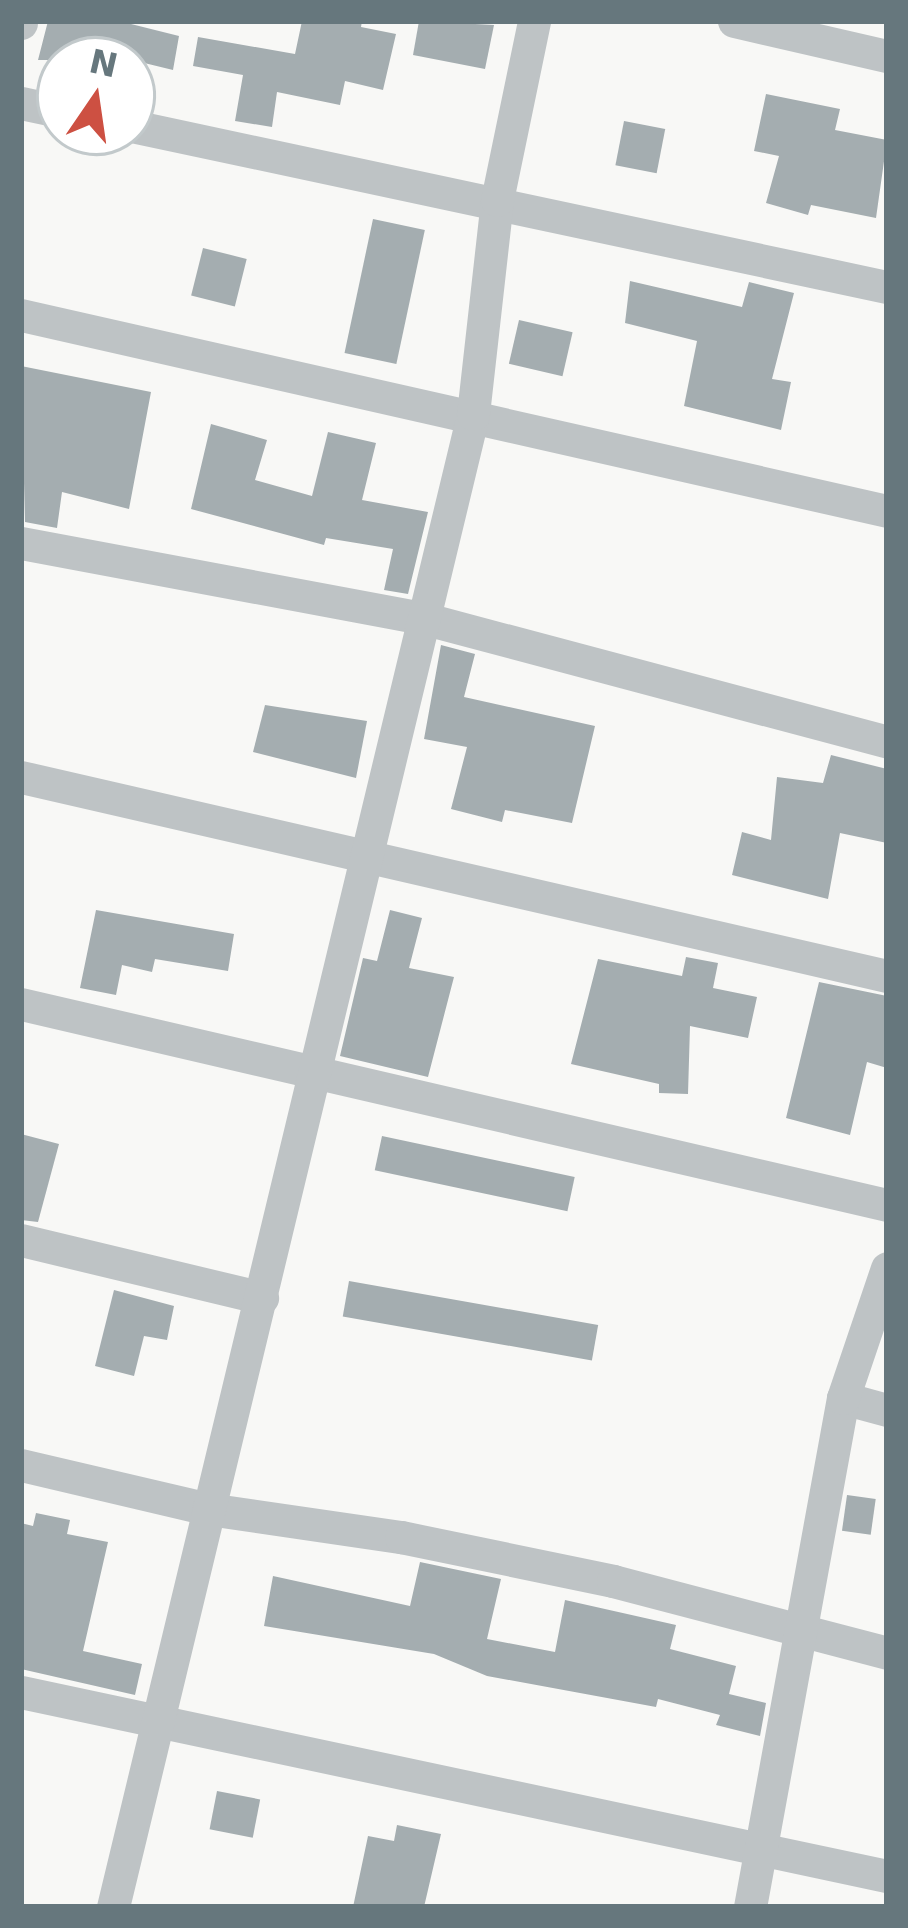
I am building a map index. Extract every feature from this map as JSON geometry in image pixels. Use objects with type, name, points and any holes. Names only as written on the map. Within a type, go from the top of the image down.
[{"type":"street","points":[[113,1907],[262,1298],[311,1069],[473,414],[496,200],[534,21]]},
{"type":"street","points":[[734,21],[887,56]]},
{"type":"street","points":[[156,131],[887,287]]},
{"type":"street","points":[[21,315],[887,511]]},
{"type":"street","points":[[21,543],[426,619],[887,742]]},
{"type":"street","points":[[21,777],[362,860],[887,976]]},
{"type":"street","points":[[21,1004],[887,1205]]},
{"type":"street","points":[[21,1240],[262,1298]]},
{"type":"street","points":[[750,1907],[843,1399],[887,1268]]},
{"type":"street","points":[[843,1399],[887,1410]]},
{"type":"street","points":[[21,1465],[208,1509],[400,1537],[887,1653]]},
{"type":"street","points":[[21,1691],[764,1846],[887,1876]]},
{"type":"building","points":[[48,21],[119,21],[179,36],[173,70],[156,66],[156,36],[44,36]]},
{"type":"building","points":[[302,21],[362,21],[361,27],[396,34],[383,90],[345,81],[340,105],[277,92],[272,127],[235,121],[243,75],[193,66],[198,37],[295,54]]},
{"type":"building","points":[[419,21],[494,25],[485,69],[413,55]]},
{"type":"building","points":[[766,94],[840,109],[835,130],[887,140],[876,218],[811,205],[808,215],[766,203],[779,156],[754,151]]},
{"type":"building","points":[[624,121],[665,129],[657,173],[615,165]]},
{"type":"building","points":[[373,219],[425,230],[396,364],[345,353]]},
{"type":"building","points":[[203,248],[247,259],[235,306],[191,296]]},
{"type":"building","points":[[630,281],[742,307],[749,282],[794,293],[772,379],[791,382],[781,430],[684,406],[697,341],[625,323]]},
{"type":"building","points":[[519,320],[573,332],[562,376],[509,364]]},
{"type":"building","points":[[21,366],[151,392],[129,509],[62,492],[57,528],[25,522]]},
{"type":"building","points":[[211,424],[267,440],[255,480],[312,496],[328,432],[376,443],[362,500],[428,512],[408,594],[384,590],[393,549],[326,538],[324,545],[191,509]]},
{"type":"building","points":[[441,645],[475,654],[464,697],[595,726],[572,823],[505,810],[502,822],[451,809],[467,747],[424,739]]},
{"type":"building","points":[[265,705],[367,721],[356,778],[253,752]]},
{"type":"building","points":[[831,755],[887,769],[887,843],[840,833],[828,899],[732,875],[742,832],[771,840],[777,777],[823,783]]},
{"type":"building","points":[[96,910],[234,934],[228,971],[155,959],[152,972],[122,965],[116,995],[80,988]]},
{"type":"building","points":[[390,910],[422,918],[409,968],[454,977],[428,1077],[340,1056],[363,958],[377,961]]},
{"type":"building","points":[[686,957],[718,963],[713,988],[757,997],[748,1038],[690,1026],[688,1094],[659,1093],[659,1084],[571,1064],[598,959],[682,976]]},
{"type":"building","points":[[819,982],[887,996],[887,1068],[867,1062],[850,1135],[786,1118]]},
{"type":"building","points":[[21,1134],[59,1144],[38,1222],[21,1220]]},
{"type":"building","points":[[382,1136],[575,1177],[567,1211],[375,1170]]},
{"type":"building","points":[[349,1281],[598,1325],[592,1360],[343,1316]]},
{"type":"building","points":[[114,1290],[174,1306],[167,1340],[144,1336],[134,1376],[95,1366]]},
{"type":"building","points":[[847,1495],[876,1499],[871,1535],[842,1531]]},
{"type":"building","points":[[36,1513],[70,1520],[67,1534],[108,1542],[83,1651],[142,1664],[135,1695],[21,1669],[21,1523],[33,1526]]},
{"type":"building","points":[[420,1562],[501,1579],[487,1639],[555,1652],[565,1600],[676,1625],[670,1649],[736,1666],[729,1694],[766,1703],[760,1736],[716,1725],[720,1715],[658,1699],[656,1707],[487,1676],[434,1654],[264,1626],[273,1576],[410,1606]]},
{"type":"building","points":[[217,1791],[260,1799],[253,1838],[210,1829]]},
{"type":"building","points":[[397,1825],[441,1834],[424,1907],[353,1907],[368,1836],[394,1841]]}]
